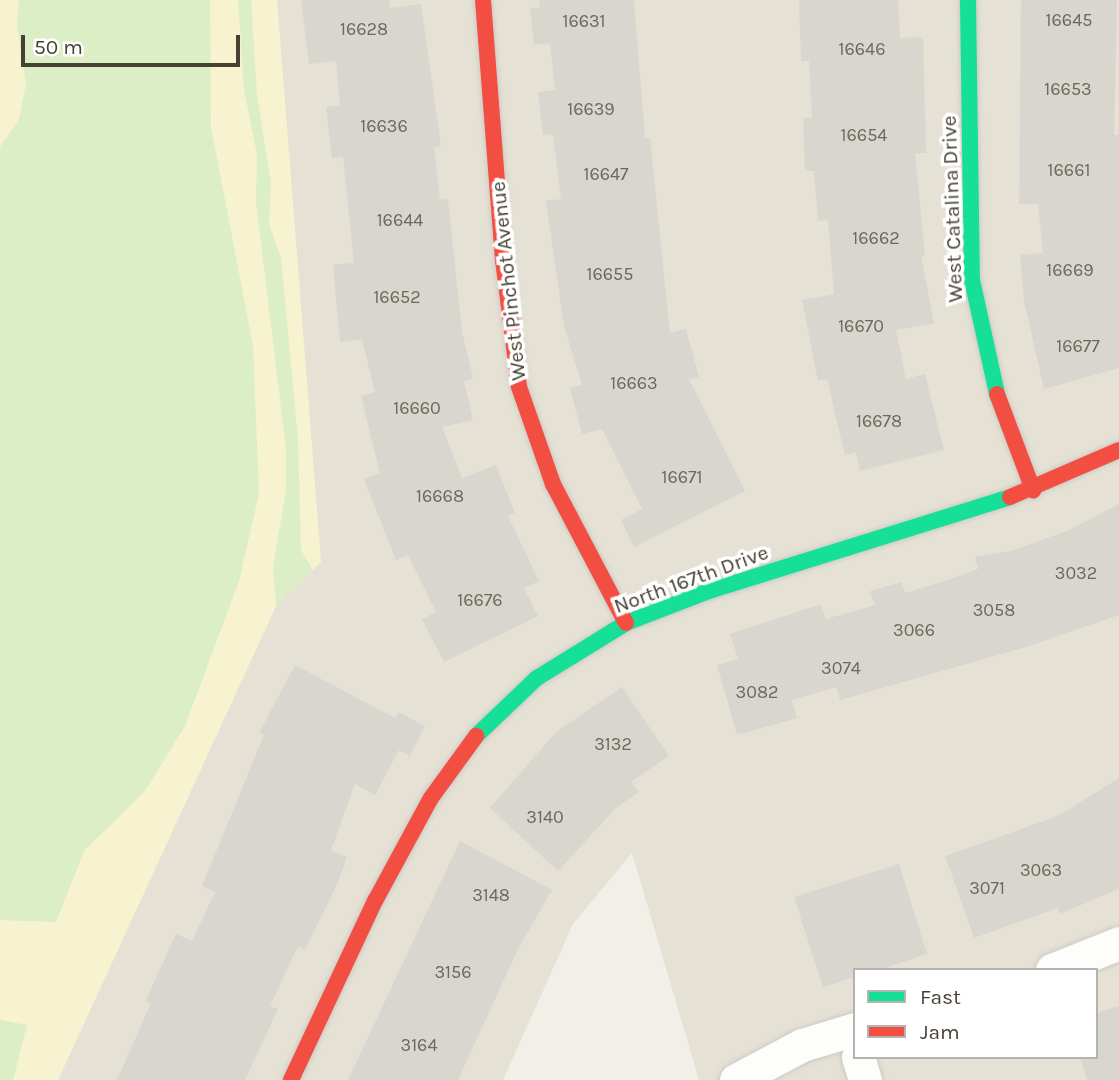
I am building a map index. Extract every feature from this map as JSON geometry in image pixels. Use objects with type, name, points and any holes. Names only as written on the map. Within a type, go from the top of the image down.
[{"type":"street","name":"West Pinchot Avenue","points":[[483,0],[504,272],[519,387],[553,484],[626,623]]},
{"type":"street","name":"West Catalina Drive","points":[[968,0],[972,280],[992,380],[1033,490]]},
{"type":"street","name":"North 167th Drive","points":[[291,1080],[405,842],[454,762],[488,723],[537,678],[626,623],[722,587],[1033,490],[1119,450]]},
{"type":"street","points":[[1057,968],[1119,943]]},
{"type":"street","points":[[736,1080],[769,1060],[853,1041]]},
{"type":"street","points":[[859,1059],[865,1080]]},
{"type":"shaded area","points":[[277,0],[1119,0],[1119,1080],[699,1080],[632,853],[573,924],[503,1080],[58,1080],[276,606],[321,562]]},
{"type":"green space","points":[[0,0],[277,0],[321,562],[276,606],[58,1080],[0,1080]]},
{"type":"sand","points":[[0,0],[19,0],[17,26],[26,85],[19,119],[0,147]]},
{"type":"sand","points":[[210,0],[238,0],[244,90],[257,155],[256,202],[286,449],[286,491],[273,567],[276,606],[58,1080],[13,1080],[27,1025],[0,1020],[0,920],[56,922],[84,851],[145,791],[185,726],[239,581],[259,494],[253,346],[211,127]]},
{"type":"sand","points":[[251,0],[277,0],[321,562],[313,570],[301,550],[298,439],[281,258],[269,224],[271,183],[257,95]]},
{"type":"building","points":[[301,0],[389,0],[390,8],[421,4],[441,146],[434,147],[440,200],[448,199],[462,332],[473,378],[464,381],[473,420],[442,427],[462,478],[496,465],[515,513],[508,516],[539,581],[524,588],[538,616],[444,662],[422,619],[436,612],[408,555],[396,560],[364,479],[380,473],[361,396],[375,392],[362,339],[340,342],[333,265],[354,263],[343,157],[332,158],[326,107],[340,105],[336,61],[309,64]]},
{"type":"building","points":[[539,0],[634,0],[645,139],[650,138],[670,333],[686,329],[699,377],[689,379],[745,491],[634,547],[621,520],[642,509],[602,429],[582,434],[570,388],[582,385],[564,326],[546,201],[561,199],[553,134],[543,135],[538,92],[555,90],[550,43],[534,45],[530,8],[540,7]]},
{"type":"building","points":[[799,0],[898,0],[900,38],[923,37],[926,153],[915,153],[925,256],[921,256],[934,323],[896,330],[906,379],[925,374],[944,450],[860,471],[856,452],[845,455],[827,379],[818,381],[802,300],[834,294],[828,220],[818,221],[814,171],[805,171],[803,118],[812,118],[809,61],[801,61]]},
{"type":"building","points":[[1021,0],[1117,0],[1114,135],[1119,135],[1119,368],[1044,389],[1024,301],[1020,255],[1043,253],[1038,204],[1019,204]]},
{"type":"building","points":[[1119,504],[1119,615],[1029,646],[840,700],[836,687],[792,700],[797,718],[737,735],[717,665],[738,659],[730,634],[821,604],[826,619],[875,605],[870,591],[901,582],[905,593],[951,579],[978,569],[975,557],[1011,551],[1069,530]]},
{"type":"building","points":[[295,665],[395,718],[399,712],[425,726],[410,756],[399,750],[375,795],[355,784],[331,850],[347,857],[338,882],[305,950],[298,946],[270,1006],[278,1009],[245,1080],[117,1080],[151,1003],[146,1000],[176,934],[192,941],[215,892],[202,886],[264,735],[259,733]]},
{"type":"building","points":[[622,687],[669,756],[631,782],[639,792],[616,808],[558,871],[490,808],[556,732]]},
{"type":"building","points":[[1119,778],[1119,889],[1060,914],[1058,908],[974,938],[945,856],[1058,816]]},
{"type":"building","points":[[460,841],[552,890],[519,947],[458,1080],[348,1080]]},
{"type":"building","points":[[899,864],[927,954],[885,968],[853,968],[853,978],[823,987],[794,897]]},
{"type":"building","points":[[1119,1006],[1119,1080],[1087,1080],[1081,1059],[1098,1059],[1098,1012]]},
{"type":"traffic: fast","points":[[968,0],[972,280],[997,394]]},
{"type":"traffic: fast","points":[[476,736],[537,678],[626,623],[709,591],[1010,497]]},
{"type":"traffic: jam","points":[[483,0],[503,260],[519,387],[553,484],[626,623]]},
{"type":"traffic: jam","points":[[997,394],[1033,490]]},
{"type":"traffic: jam","points":[[1010,497],[1119,450]]},
{"type":"traffic: jam","points":[[291,1080],[375,901],[431,798],[476,736]]}]
